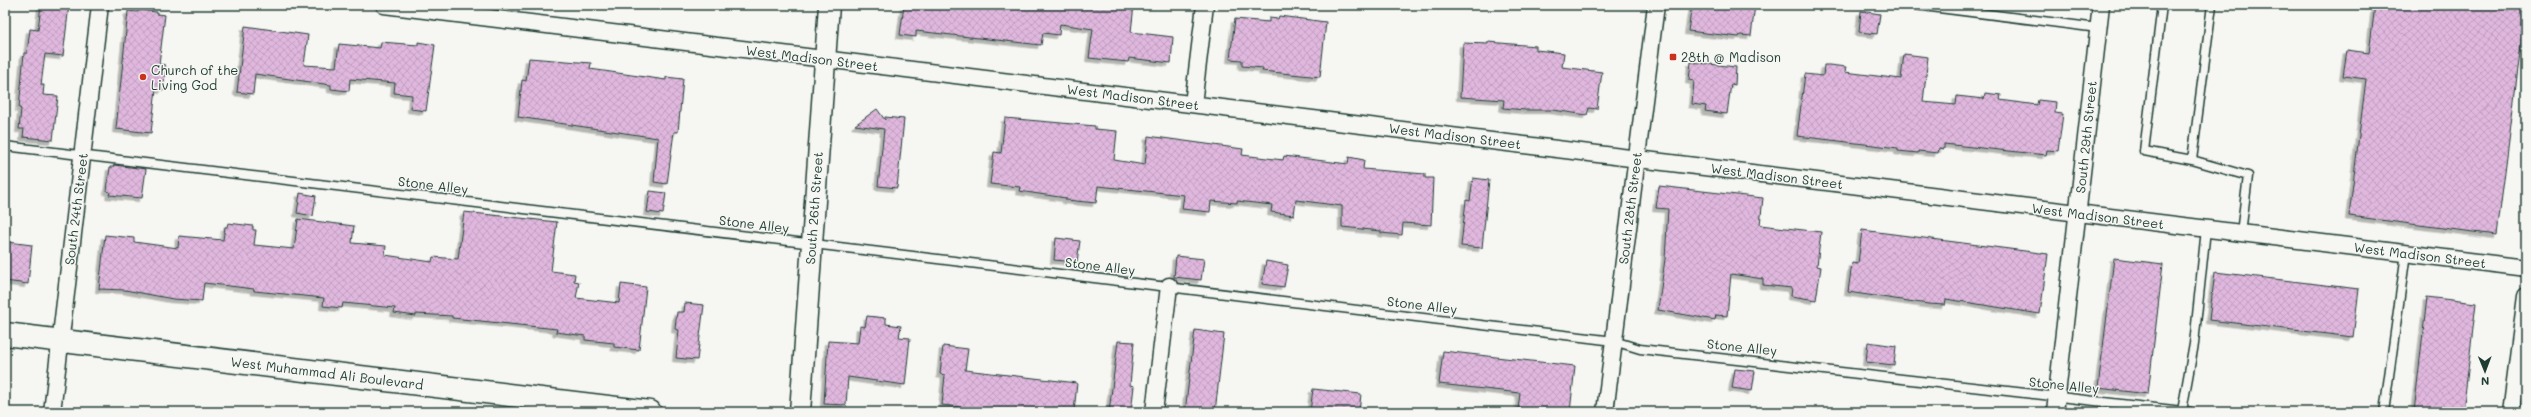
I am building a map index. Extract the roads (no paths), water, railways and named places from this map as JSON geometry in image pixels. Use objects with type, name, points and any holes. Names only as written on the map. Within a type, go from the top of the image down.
[{"type":"main road","name":"West Muhammad Ali Boulevard","points":[[5,334],[650,412]]},
{"type":"street","name":"South 24th Street","points":[[52,412],[100,5]]},
{"type":"street","name":"West Madison Street","points":[[384,5],[2526,268]]},
{"type":"street","name":"South 26th Street","points":[[800,412],[829,5]]},
{"type":"street","points":[[1193,104],[1205,5]]},
{"type":"street","name":"South 28th Street","points":[[1606,412],[1656,5]]},
{"type":"street","name":"South 29th Street","points":[[2055,412],[2100,5]]},
{"type":"street","points":[[1154,412],[1169,286]]},
{"type":"street","points":[[2511,412],[2526,296]]},
{"type":"lane","points":[[1915,5],[2098,28]]},
{"type":"lane","points":[[2162,5],[2144,151],[2192,160],[2248,176],[2240,233]]},
{"type":"lane","points":[[2192,160],[2212,5]]},
{"type":"lane","name":"Stone Alley","points":[[5,146],[1614,341],[1640,349],[2186,412]]},
{"type":"lane","points":[[2186,412],[2206,229]]},
{"type":"lane","points":[[2384,412],[2406,253]]},
{"type":"place","name":"28th @ Madison","points":[[1673,57]]},
{"type":"place","name":"Church of the Living God","points":[[143,77]]}]
